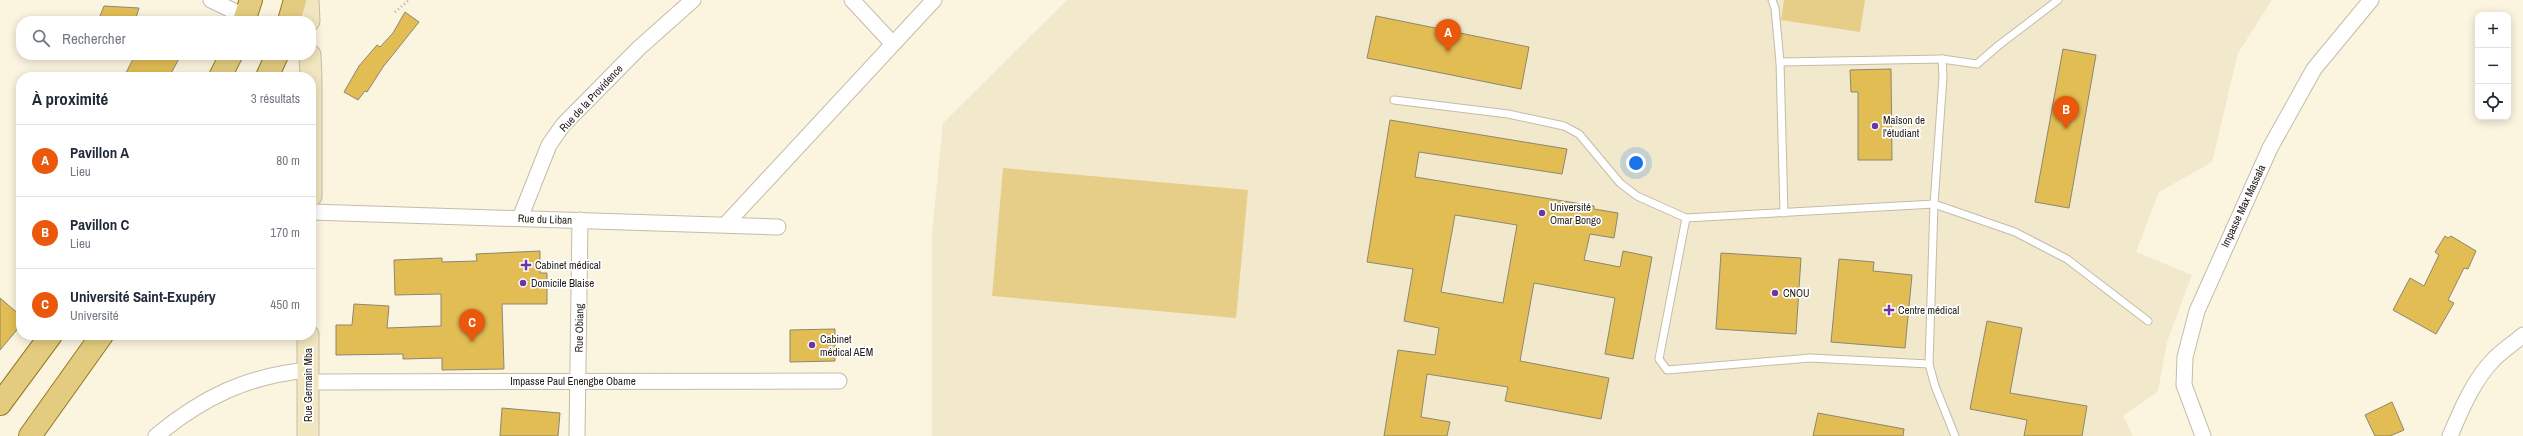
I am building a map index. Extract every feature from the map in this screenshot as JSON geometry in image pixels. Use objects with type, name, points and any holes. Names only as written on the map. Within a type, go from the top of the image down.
[{"type":"main road","points":[[290,16],[295,0]]},
{"type":"main road","points":[[222,72],[228,60]]},
{"type":"main road","points":[[269,72],[275,60]]},
{"type":"main road","points":[[0,404],[47,340]]},
{"type":"main road","points":[[30,436],[98,340]]},
{"type":"street","points":[[212,0],[247,13]]},
{"type":"street","points":[[308,0],[309,16]]},
{"type":"street","name":"Rue de la Providence","points":[[520,218],[549,145],[563,125],[639,48],[693,0]]},
{"type":"street","points":[[852,0],[892,43]]},
{"type":"street","points":[[726,224],[892,43],[934,0]]},
{"type":"street","name":"Impasse Max Massala","points":[[2203,436],[2184,385],[2185,357],[2197,311],[2270,148],[2314,69],[2371,0]]},
{"type":"street","points":[[310,60],[311,72]]},
{"type":"street","name":"Rue du Liban","points":[[316,212],[726,224],[778,227]]},
{"type":"street","name":"Rue Obiang","points":[[577,436],[580,220]]},
{"type":"street","points":[[2450,436],[2472,388],[2483,372],[2496,358],[2523,335]]},
{"type":"street","name":"Rue Germain Mba","points":[[308,340],[308,436]]},
{"type":"street","name":"Impasse Paul Enengbe Obame","points":[[156,436],[211,397],[261,378],[308,376],[578,381],[839,381]]},
{"type":"lane","points":[[1772,0],[1776,8],[1780,62],[1784,213]]},
{"type":"lane","points":[[1780,62],[1942,59],[1977,64],[1999,45],[2058,0]]},
{"type":"lane","points":[[1942,59],[1943,77],[1934,204],[1929,364],[1935,386],[1955,436]]},
{"type":"lane","points":[[1394,100],[1508,114],[1564,126],[1579,134],[1620,182],[1637,196],[1686,218],[1934,204],[2015,232],[2067,259],[2148,321]]},
{"type":"lane","points":[[1686,218],[1658,360],[1667,370],[1810,358],[1929,364]]},
{"type":"path","points":[[395,12],[409,0]]},
{"type":"shaded area","name":"Université Omar Bongo","points":[[1067,0],[2272,0],[2238,53],[2212,162],[2159,192],[2136,252],[2192,275],[2167,342],[2158,391],[2123,416],[2133,436],[932,436],[932,233],[943,123]]},
{"type":"shaded area","points":[[1784,0],[1865,0],[1860,32],[1781,20]]},
{"type":"shaded area","points":[[1003,168],[1248,190],[1236,318],[992,296]]},
{"type":"building","points":[[104,6],[139,8],[137,16],[100,16]]},
{"type":"building","points":[[405,12],[419,22],[383,67],[367,92],[365,91],[358,100],[344,92],[359,66],[377,45],[380,47],[393,33]]},
{"type":"building","points":[[1376,16],[1529,47],[1521,89],[1367,58]]},
{"type":"building","points":[[2063,49],[2096,55],[2069,208],[2035,202]]},
{"type":"building","points":[[132,60],[178,60],[172,72],[126,72]]},
{"type":"building","name":"Maîson de l'étudiant","points":[[1891,69],[1892,160],[1858,160],[1858,92],[1851,92],[1850,70]]},
{"type":"building","points":[[1390,120],[1567,149],[1562,174],[1419,152],[1415,177],[1594,206],[1594,209],[1618,213],[1614,238],[1590,234],[1584,260],[1620,267],[1623,251],[1652,257],[1633,359],[1605,354],[1615,298],[1534,283],[1520,361],[1609,378],[1601,419],[1505,401],[1508,387],[1427,374],[1421,417],[1450,422],[1447,436],[1384,436],[1398,350],[1435,355],[1439,328],[1404,321],[1413,269],[1367,262]],"holes":[[[1455,215],[1517,225],[1503,303],[1441,292]]]},
{"type":"building","points":[[2445,236],[2448,238],[2451,236],[2476,251],[2468,269],[2464,268],[2448,300],[2454,303],[2436,334],[2393,310],[2410,278],[2424,286],[2439,255],[2435,252]]},
{"type":"building","points":[[540,251],[540,273],[547,273],[547,304],[502,304],[504,369],[442,370],[442,358],[403,359],[403,354],[336,355],[336,325],[352,325],[354,304],[389,306],[387,328],[441,326],[441,294],[395,295],[394,260],[442,258],[442,262],[477,261],[476,254]]},
{"type":"building","name":"CNOU","points":[[1721,253],[1801,258],[1796,334],[1716,329]]},
{"type":"building","points":[[1839,259],[1874,262],[1873,271],[1912,275],[1905,348],[1831,342]]},
{"type":"building","points":[[0,298],[16,312],[16,331],[0,350]]},
{"type":"building","points":[[1987,321],[2022,328],[2010,393],[2087,406],[2082,436],[2024,436],[2027,420],[1970,409]]},
{"type":"building","name":"Cabinet médical AEM","points":[[835,329],[835,361],[790,362],[790,330]]},
{"type":"building","points":[[2392,402],[2404,430],[2390,436],[2375,436],[2365,415]]},
{"type":"building","points":[[502,408],[560,413],[558,436],[500,436]]},
{"type":"building","points":[[1818,413],[1904,429],[1903,436],[1813,436]]},
{"type":"place","name":"Pavillon A","points":[[1448,52]]},
{"type":"place","name":"Maîson de l'étudiant","points":[[1875,126]]},
{"type":"place","name":"Pavillon C","points":[[2066,129]]},
{"type":"place","name":"Université Omar Bongo","points":[[1542,213]]},
{"type":"place","name":"Cabinet médical","points":[[526,265]]},
{"type":"place","name":"Domicile Blaise","points":[[523,283]]},
{"type":"place","name":"CNOU","points":[[1775,293]]},
{"type":"place","name":"Centre médical","points":[[1889,310]]},
{"type":"place","name":"Université Saint-Exupéry","points":[[472,342]]},
{"type":"place","name":"Cabinet médical AEM","points":[[812,345]]}]
